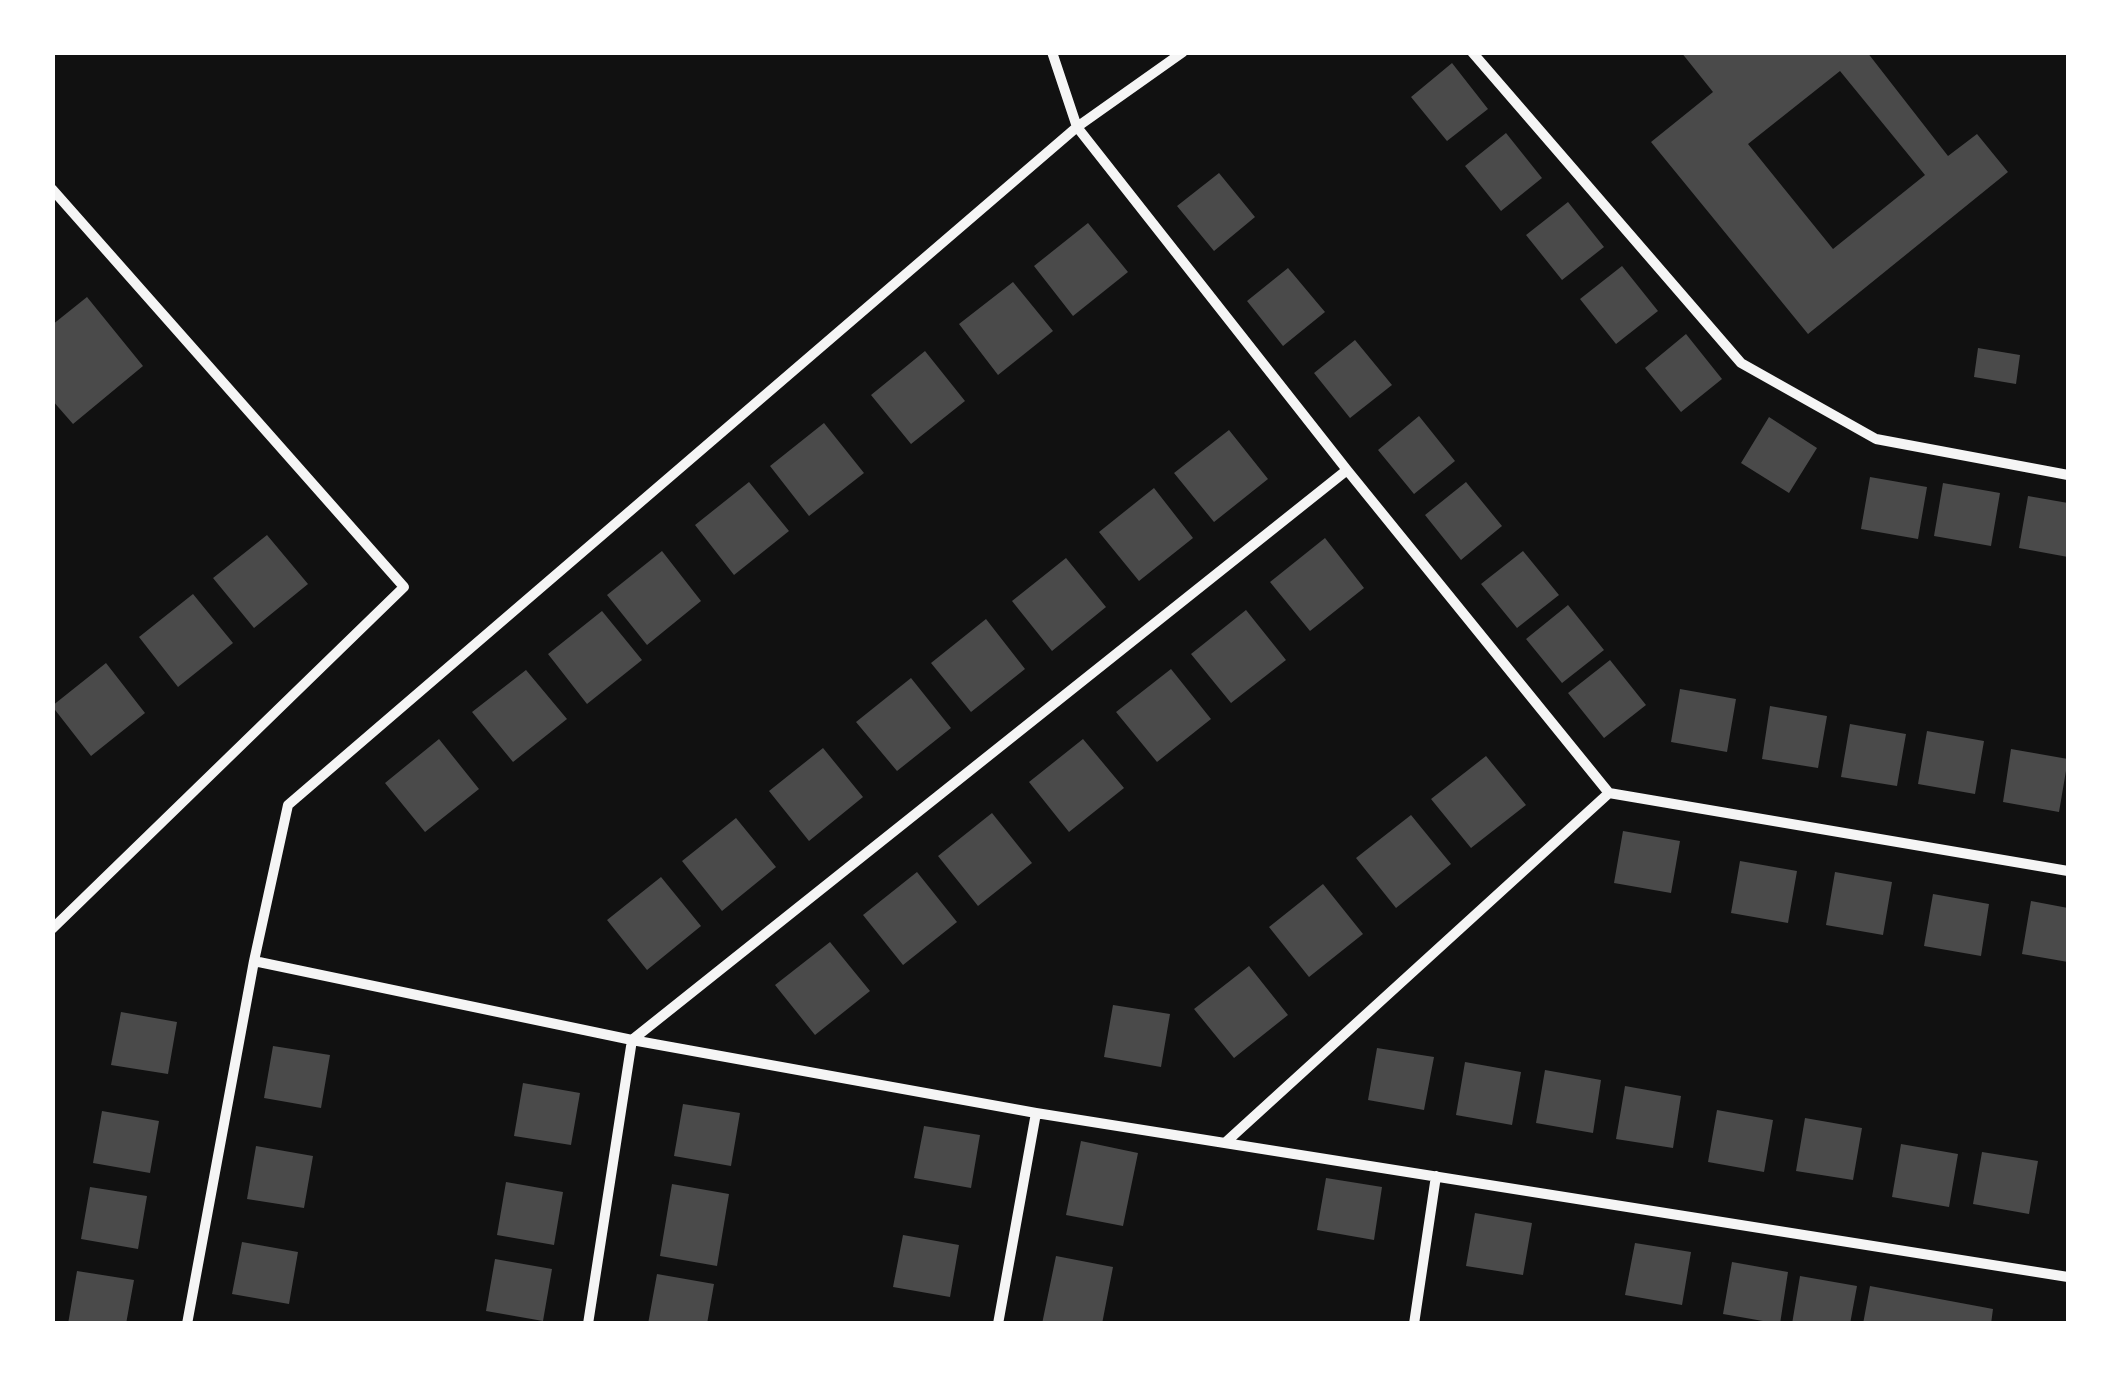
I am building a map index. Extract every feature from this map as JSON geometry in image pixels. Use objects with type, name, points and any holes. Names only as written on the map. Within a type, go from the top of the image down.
[{"type":"street","points":[[1052,52],[1077,127],[1609,793],[2068,871]]},
{"type":"street","points":[[187,1324],[254,961],[288,804],[1077,127],[1183,52]]},
{"type":"street","points":[[1472,52],[1741,363],[1876,439],[2068,475]]},
{"type":"street","points":[[52,189],[404,587],[52,928]]},
{"type":"street","points":[[588,1324],[632,1040],[1348,470]]},
{"type":"street","points":[[1226,1142],[1609,793]]},
{"type":"street","points":[[254,961],[632,1040],[1036,1112],[2068,1277]]},
{"type":"street","points":[[998,1324],[1036,1112]]},
{"type":"street","points":[[1414,1324],[1436,1176]]},
{"type":"building","points":[[1681,52],[1867,52],[1948,156],[1977,134],[2008,172],[1808,334],[1651,142],[1713,92]],"holes":[[[1840,71],[1925,175],[1833,249],[1748,144]]]},
{"type":"building","points":[[1452,63],[1488,109],[1447,141],[1411,97]]},
{"type":"building","points":[[1506,133],[1542,178],[1501,211],[1465,166]]},
{"type":"building","points":[[1219,173],[1255,217],[1214,251],[1177,206]]},
{"type":"building","points":[[1568,202],[1604,247],[1562,280],[1526,235]]},
{"type":"building","points":[[1088,223],[1128,272],[1073,316],[1034,266]]},
{"type":"building","points":[[1622,266],[1658,311],[1616,344],[1580,299]]},
{"type":"building","points":[[1288,268],[1325,312],[1283,346],[1247,301]]},
{"type":"building","points":[[1013,282],[1053,331],[998,375],[959,324]]},
{"type":"building","points":[[87,297],[143,366],[73,424],[52,400],[52,325]]},
{"type":"building","points":[[1686,334],[1722,379],[1681,412],[1645,368]]},
{"type":"building","points":[[1355,340],[1392,385],[1350,418],[1314,373]]},
{"type":"building","points":[[1978,348],[2020,355],[2016,384],[1974,377]]},
{"type":"building","points":[[925,351],[965,401],[911,444],[871,395]]},
{"type":"building","points":[[1419,416],[1455,461],[1414,494],[1378,450]]},
{"type":"building","points":[[1769,417],[1817,448],[1789,493],[1741,463]]},
{"type":"building","points":[[824,423],[864,473],[809,516],[770,466]]},
{"type":"building","points":[[1229,430],[1268,479],[1214,522],[1174,473]]},
{"type":"building","points":[[1870,477],[1927,487],[1918,539],[1861,529]]},
{"type":"building","points":[[749,482],[789,531],[734,575],[695,525]]},
{"type":"building","points":[[1466,482],[1502,526],[1461,560],[1425,515]]},
{"type":"building","points":[[1943,483],[2000,493],[1991,546],[1934,536]]},
{"type":"building","points":[[1154,488],[1193,538],[1139,581],[1099,532]]},
{"type":"building","points":[[2028,496],[2068,503],[2068,557],[2019,548]]},
{"type":"building","points":[[267,535],[308,584],[254,628],[213,578]]},
{"type":"building","points":[[1325,538],[1364,588],[1310,631],[1270,582]]},
{"type":"building","points":[[662,551],[701,601],[647,645],[607,595]]},
{"type":"building","points":[[1523,551],[1559,595],[1517,628],[1481,584]]},
{"type":"building","points":[[1066,558],[1106,607],[1052,651],[1012,601]]},
{"type":"building","points":[[193,594],[233,643],[178,687],[139,637]]},
{"type":"building","points":[[1568,605],[1604,650],[1562,683],[1526,639]]},
{"type":"building","points":[[1246,610],[1286,660],[1231,703],[1191,654]]},
{"type":"building","points":[[602,611],[642,660],[587,704],[548,654]]},
{"type":"building","points":[[986,619],[1025,669],[971,712],[931,663]]},
{"type":"building","points":[[1610,660],[1646,705],[1604,738],[1568,693]]},
{"type":"building","points":[[106,663],[145,713],[91,756],[52,706]]},
{"type":"building","points":[[1171,669],[1211,719],[1157,762],[1116,712]]},
{"type":"building","points":[[526,670],[567,719],[513,762],[472,712]]},
{"type":"building","points":[[911,678],[951,728],[897,771],[856,722]]},
{"type":"building","points":[[1680,689],[1736,699],[1727,752],[1671,742]]},
{"type":"building","points":[[1770,706],[1827,716],[1818,768],[1762,759]]},
{"type":"building","points":[[1850,724],[1906,734],[1897,786],[1841,777]]},
{"type":"building","points":[[1927,731],[1984,741],[1975,794],[1918,784]]},
{"type":"building","points":[[439,739],[479,789],[425,832],[385,783]]},
{"type":"building","points":[[1083,739],[1124,788],[1069,832],[1029,782]]},
{"type":"building","points":[[823,748],[863,797],[809,841],[769,791]]},
{"type":"building","points":[[2011,749],[2068,759],[2059,812],[2003,802]]},
{"type":"building","points":[[1486,756],[1526,805],[1471,848],[1431,799]]},
{"type":"building","points":[[992,813],[1032,863],[978,906],[938,856]]},
{"type":"building","points":[[1411,815],[1451,864],[1396,908],[1356,858]]},
{"type":"building","points":[[736,818],[776,867],[722,911],[682,861]]},
{"type":"building","points":[[1623,831],[1680,841],[1671,893],[1614,883]]},
{"type":"building","points":[[1740,861],[1797,871],[1788,923],[1731,913]]},
{"type":"building","points":[[917,872],[957,922],[903,965],[863,915]]},
{"type":"building","points":[[1835,872],[1892,882],[1883,935],[1826,925]]},
{"type":"building","points":[[661,877],[701,926],[647,970],[607,920]]},
{"type":"building","points":[[1323,884],[1363,934],[1309,977],[1269,927]]},
{"type":"building","points":[[1933,894],[1989,904],[1981,956],[1924,946]]},
{"type":"building","points":[[2031,901],[2068,908],[2068,962],[2022,954]]},
{"type":"building","points":[[830,942],[870,991],[815,1035],[775,985]]},
{"type":"building","points":[[1249,966],[1288,1015],[1234,1058],[1194,1009]]},
{"type":"building","points":[[1113,1005],[1170,1014],[1161,1067],[1104,1057]]},
{"type":"building","points":[[121,1012],[177,1022],[168,1074],[111,1065]]},
{"type":"building","points":[[273,1046],[330,1055],[321,1108],[264,1098]]},
{"type":"building","points":[[1377,1048],[1434,1057],[1424,1110],[1368,1100]]},
{"type":"building","points":[[1465,1062],[1521,1072],[1512,1125],[1456,1115]]},
{"type":"building","points":[[1545,1070],[1601,1080],[1593,1133],[1536,1123]]},
{"type":"building","points":[[523,1083],[580,1093],[571,1145],[514,1136]]},
{"type":"building","points":[[1625,1086],[1681,1096],[1673,1148],[1616,1139]]},
{"type":"building","points":[[683,1104],[740,1113],[731,1166],[674,1156]]},
{"type":"building","points":[[1717,1110],[1773,1120],[1764,1172],[1708,1162]]},
{"type":"building","points":[[102,1111],[159,1121],[150,1173],[93,1163]]},
{"type":"building","points":[[1805,1118],[1862,1128],[1853,1180],[1796,1171]]},
{"type":"building","points":[[924,1126],[980,1135],[971,1188],[914,1178]]},
{"type":"building","points":[[1081,1141],[1138,1153],[1123,1226],[1066,1215]]},
{"type":"building","points":[[1901,1144],[1958,1154],[1949,1207],[1892,1197]]},
{"type":"building","points":[[256,1146],[313,1156],[304,1208],[247,1199]]},
{"type":"building","points":[[1982,1152],[2038,1161],[2029,1214],[1973,1204]]},
{"type":"building","points":[[1326,1178],[1382,1187],[1374,1240],[1317,1230]]},
{"type":"building","points":[[506,1182],[563,1192],[554,1245],[497,1235]]},
{"type":"building","points":[[672,1184],[729,1194],[717,1266],[660,1256]]},
{"type":"building","points":[[90,1187],[147,1196],[138,1249],[81,1239]]},
{"type":"building","points":[[1475,1213],[1532,1223],[1523,1275],[1466,1266]]},
{"type":"building","points":[[903,1235],[959,1245],[950,1297],[893,1287]]},
{"type":"building","points":[[242,1242],[298,1252],[289,1304],[232,1294]]},
{"type":"building","points":[[1635,1243],[1691,1252],[1682,1305],[1625,1295]]},
{"type":"building","points":[[1056,1256],[1113,1267],[1102,1324],[1042,1324]]},
{"type":"building","points":[[495,1259],[552,1269],[543,1321],[486,1311]]},
{"type":"building","points":[[1732,1262],[1788,1272],[1780,1324],[1723,1314]]},
{"type":"building","points":[[77,1271],[134,1280],[126,1324],[68,1324]]},
{"type":"building","points":[[657,1274],[714,1284],[707,1324],[648,1324]]},
{"type":"building","points":[[1800,1276],[1857,1286],[1850,1324],[1792,1324]]},
{"type":"building","points":[[1870,1286],[1993,1309],[1991,1324],[1863,1324]]}]
